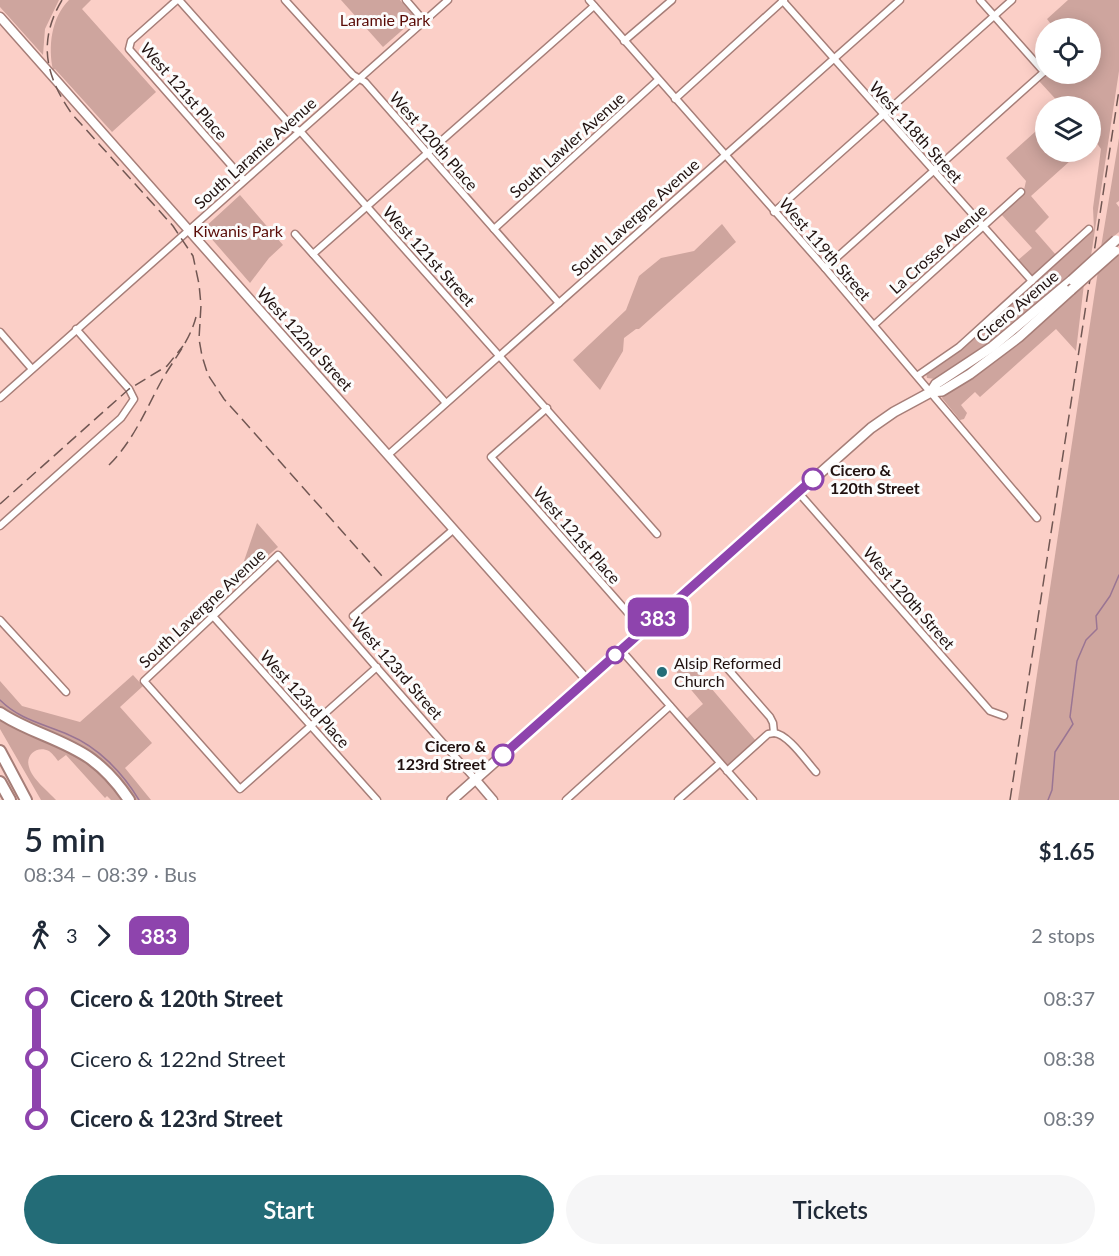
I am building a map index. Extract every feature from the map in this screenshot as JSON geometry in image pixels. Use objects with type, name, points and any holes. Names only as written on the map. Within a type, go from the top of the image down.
[{"type":"highway","points":[[0,713],[15,723],[91,759],[110,776],[129,800]]},
{"type":"highway","points":[[0,751],[26,800]]},
{"type":"highway","points":[[0,783],[10,800]]},
{"type":"main road","name":"Cicero Avenue","points":[[931,392],[936,384],[993,347],[1072,279],[1117,244]]},
{"type":"main road","name":"Cicero Avenue","points":[[452,800],[871,428],[894,412],[931,392],[942,391],[992,358],[1071,290],[1117,244]]},
{"type":"street","name":"West 121st Place","points":[[178,0],[128,46],[244,180]]},
{"type":"street","name":"West 121st Street","points":[[178,0],[293,129],[300,131],[657,534]]},
{"type":"street","name":"West 120th Place","points":[[285,0],[353,75],[365,82],[560,303]]},
{"type":"street","points":[[406,0],[424,21]]},
{"type":"street","name":"South Laramie Avenue","points":[[0,398],[448,0]]},
{"type":"street","points":[[624,41],[672,0]]},
{"type":"street","points":[[675,99],[783,0]]},
{"type":"street","name":"West 118th Street","points":[[783,0],[1032,281]]},
{"type":"street","name":"South Lavergne Avenue","points":[[388,455],[900,0]]},
{"type":"street","points":[[980,0],[1035,62]]},
{"type":"street","points":[[774,212],[1012,0]]},
{"type":"street","points":[[313,254],[591,3]]},
{"type":"street","name":"West 119th Street","points":[[591,3],[825,268],[1037,518]]},
{"type":"street","name":"West 122nd Street","points":[[0,18],[587,680]]},
{"type":"street","name":"South Lawler Avenue","points":[[494,229],[658,80]]},
{"type":"street","points":[[825,268],[1035,80]]},
{"type":"street","name":"La Crosse Avenue","points":[[874,325],[1021,192]]},
{"type":"street","name":"Cicero Avenue","points":[[917,376],[959,347],[1089,229]]},
{"type":"street","points":[[295,234],[446,403]]},
{"type":"street","points":[[0,526],[121,418],[134,399],[129,389],[76,329]]},
{"type":"street","points":[[0,332],[33,369]]},
{"type":"street","name":"West 121st Place","points":[[547,408],[491,457],[643,630]]},
{"type":"street","name":"West 120th Street","points":[[798,492],[990,711],[1004,716]]},
{"type":"street","points":[[353,616],[454,529]]},
{"type":"street","name":"South Lavergne Avenue","points":[[278,555],[144,681],[240,789],[311,725]]},
{"type":"street","name":"West 123rd Street","points":[[278,555],[493,800]]},
{"type":"street","name":"West 123rd Place","points":[[212,615],[377,800]]},
{"type":"street","points":[[0,620],[66,692]]},
{"type":"street","points":[[621,650],[753,800]]},
{"type":"street","points":[[721,661],[770,717],[774,723],[774,733]]},
{"type":"street","points":[[311,725],[377,667]]},
{"type":"street","points":[[566,800],[670,706]]},
{"type":"street","points":[[727,771],[768,734],[774,733],[782,735],[789,741],[816,772]]},
{"type":"street","points":[[678,800],[720,763]]},
{"type":"green space","points":[[0,0],[59,0],[45,29],[43,55],[0,7]]},
{"type":"green space","points":[[69,0],[91,0],[82,9],[156,92],[112,132],[55,69],[53,70],[52,33],[58,15]]},
{"type":"green space","name":"Laramie Park","points":[[341,0],[400,0],[416,18],[383,47]]},
{"type":"green space","points":[[1068,0],[1119,0],[1119,71],[1091,256],[1007,330],[935,379],[927,378],[926,373],[970,340],[1094,229],[1093,208],[1101,162],[1101,96],[1053,96],[1042,84],[1101,84],[1101,18],[1048,18]]},
{"type":"green space","points":[[1035,132],[1035,162],[1069,162],[1031,196],[1049,217],[1035,231],[1056,255],[1032,277],[1017,261],[1032,248],[1001,214],[1023,194],[1026,181],[1006,158]]},
{"type":"green space","points":[[1119,138],[1119,201],[1116,203],[1119,207],[1119,232],[1101,247]]},
{"type":"green space","name":"Kiwanis Park","points":[[240,195],[283,245],[269,258],[250,283],[203,229]]},
{"type":"green space","points":[[722,224],[736,242],[639,329],[624,338],[623,351],[600,390],[573,360],[626,310],[639,276],[661,258],[694,251]]},
{"type":"green space","points":[[1119,253],[1119,800],[1018,800],[1098,271]]},
{"type":"green space","points":[[1084,284],[1076,351],[1056,329],[980,397],[975,392],[961,405],[967,413],[964,419],[960,420],[942,398],[943,394],[990,365]]},
{"type":"green space","points":[[257,523],[278,547],[250,571],[243,564]]},
{"type":"green space","points":[[688,657],[702,673],[700,675],[756,741],[727,766],[686,719],[703,704],[677,673],[676,668]]},
{"type":"green space","points":[[133,675],[143,686],[120,707],[152,743],[125,768],[151,800],[133,800],[99,760],[27,724],[0,707],[0,681],[22,706],[80,722]]},
{"type":"green space","points":[[0,716],[84,760],[104,775],[124,800],[111,800],[107,796],[105,798],[66,755],[58,761],[49,751],[40,749],[30,755],[29,767],[37,780],[56,800],[41,800],[0,729]]},
{"type":"waterway","points":[[1048,800],[1052,790],[1055,752],[1073,724],[1070,717],[1077,661],[1086,640],[1097,629],[1096,616],[1110,596],[1119,575]]},
{"type":"waterway","points":[[0,700],[24,717],[90,746],[109,762],[139,800]]},
{"type":"railway","points":[[62,0],[54,15],[47,45],[51,73],[56,86],[72,114],[173,226],[193,256],[201,305],[199,339],[208,375],[224,399],[382,576]]},
{"type":"railway","points":[[1010,800],[1119,90]]},
{"type":"railway","points":[[109,465],[133,435],[163,378],[186,341],[196,317]]},
{"type":"railway","points":[[0,504],[129,389],[167,366],[183,346]]},
{"type":"bus line","name":"383","points":[[503,755],[813,479]]},
{"type":"place","name":"Cicero & 120th Street","points":[[813,479]]},
{"type":"place","name":"Alsip Reformed Church","points":[[662,672]]},
{"type":"place","name":"Cicero & 123rd Street","points":[[503,755]]}]
